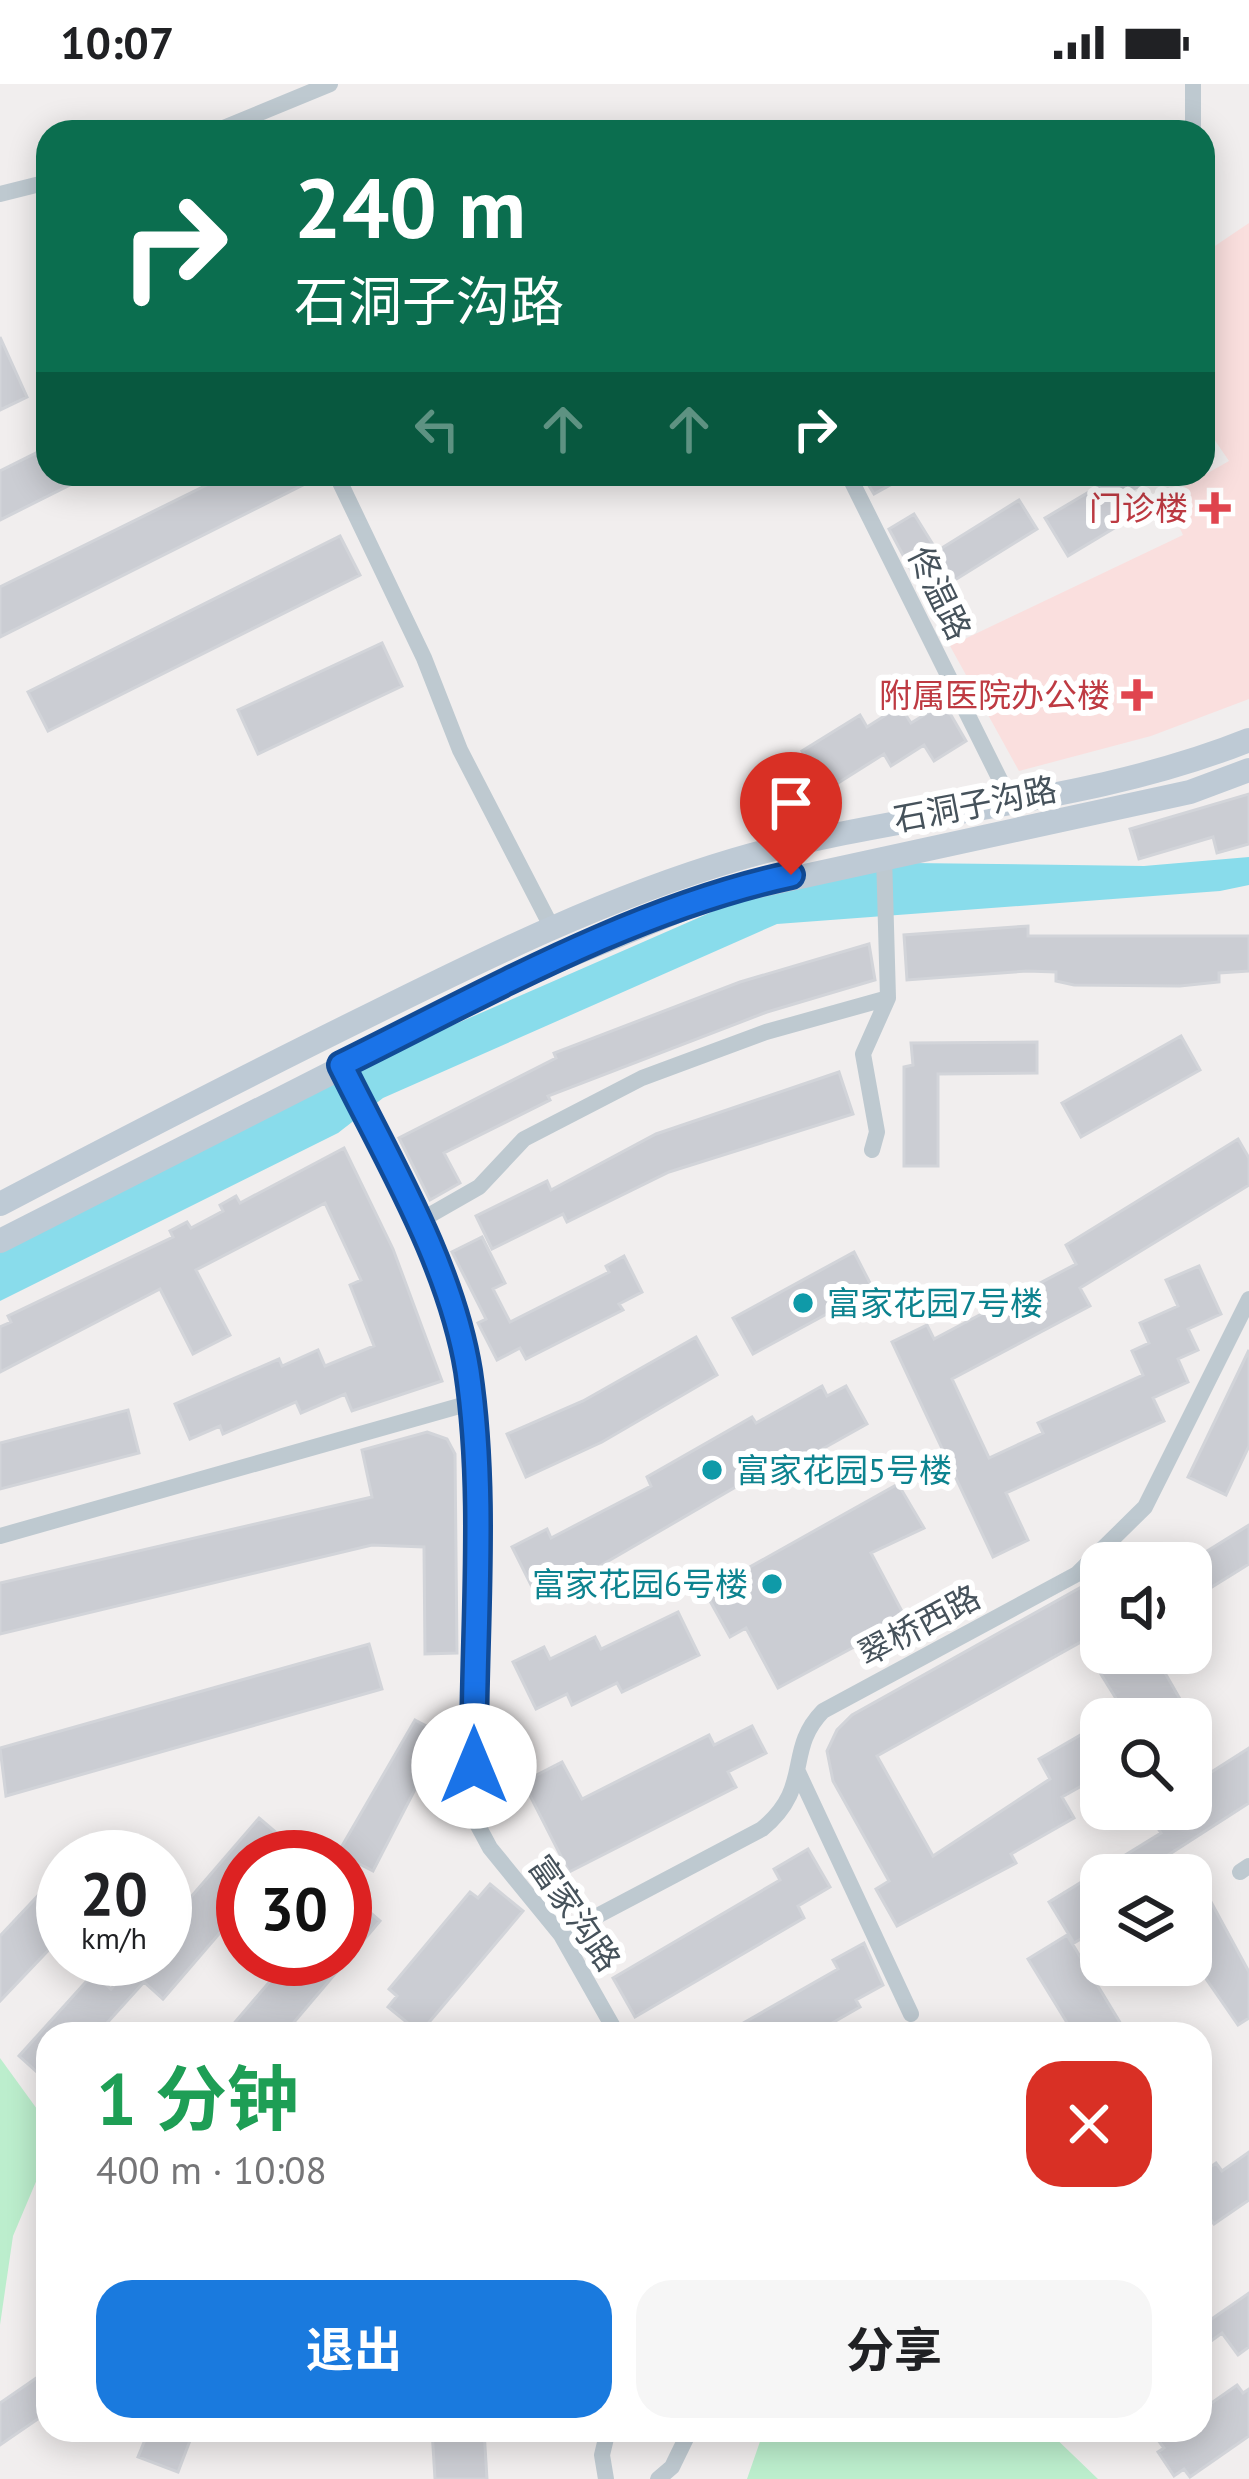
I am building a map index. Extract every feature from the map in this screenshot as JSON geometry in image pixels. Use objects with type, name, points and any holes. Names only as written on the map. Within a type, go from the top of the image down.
[{"type":"main road","name":"石洞子沟路","points":[[0,1204],[195,1101],[552,928],[733,860],[1154,771],[1249,740]]},
{"type":"main road","name":"石洞子沟路","points":[[0,1241],[530,972],[745,885],[884,861],[1190,792],[1249,770]]},
{"type":"street","points":[[243,120],[330,84]]},
{"type":"street","points":[[1193,84],[1193,120]]},
{"type":"street","points":[[0,194],[36,185]]},
{"type":"street","points":[[342,486],[424,658],[460,750],[552,928]]},
{"type":"street","name":"佟温路","points":[[854,486],[1011,802]]},
{"type":"street","points":[[872,1150],[878,1132],[863,1054],[888,998],[884,861]]},
{"type":"street","points":[[416,1223],[479,1187],[524,1139],[642,1078],[766,1032],[888,998]]},
{"type":"street","name":"富家沟路","points":[[343,1069],[442,1280],[467,1369],[475,1820],[490,1848],[561,1935],[610,2022]]},
{"type":"street","name":"翠桥西路","points":[[561,1935],[762,1829],[787,1809],[805,1729],[823,1711],[1076,1574],[1145,1508],[1249,1298]]},
{"type":"street","points":[[0,1535],[470,1403]]},
{"type":"street","points":[[798,1772],[911,2014]]},
{"type":"street","points":[[605,2442],[606,2479]]},
{"type":"street","points":[[658,2479],[672,2467],[684,2442]]},
{"type":"shaded area","points":[[1249,223],[1249,699],[1151,736],[1019,771],[950,646],[1183,535],[1165,497],[1185,486],[1215,486],[1215,469],[1229,461],[1215,441],[1215,246]]},
{"type":"green space","points":[[0,2058],[36,2108],[36,2182],[13,2236],[0,2325]]},
{"type":"green space","points":[[760,2442],[1059,2442],[1098,2479],[747,2479]]},
{"type":"water","points":[[1249,857],[1249,885],[1220,891],[777,924],[383,1098],[338,1133],[0,1301],[0,1247],[371,1061],[746,897],[912,863],[1144,866]]},
{"type":"building","points":[[0,337],[27,397],[0,410]]},
{"type":"building","points":[[36,453],[36,486],[68,486],[0,520],[0,471]]},
{"type":"building","points":[[205,486],[301,486],[0,637],[0,587]]},
{"type":"building","points":[[1099,486],[1139,486],[1124,495],[1136,515],[1068,556],[1045,518]]},
{"type":"building","points":[[1019,500],[1037,529],[926,598],[889,529],[914,514],[937,551]]},
{"type":"building","points":[[340,536],[360,575],[48,731],[28,692]]},
{"type":"building","points":[[382,643],[402,686],[258,754],[238,710]]},
{"type":"building","points":[[944,703],[966,741],[934,761],[924,745],[891,766],[884,754],[827,790],[802,751],[860,715],[867,727],[900,706],[911,723]]},
{"type":"building","points":[[1249,794],[1249,844],[1217,853],[1213,837],[1139,859],[1130,829]]},
{"type":"building","points":[[1028,926],[1028,936],[1249,936],[1249,971],[1219,973],[1219,982],[1180,986],[1074,985],[1056,981],[1056,972],[1027,971],[907,980],[904,935]]},
{"type":"building","points":[[869,944],[875,980],[767,1012],[548,1096],[550,1100],[444,1153],[460,1183],[430,1200],[399,1138],[556,1058],[554,1053],[740,982]]},
{"type":"building","points":[[1181,1036],[1200,1070],[1081,1137],[1062,1103]]},
{"type":"building","points":[[1037,1042],[1037,1073],[938,1074],[938,1166],[904,1166],[904,1067],[913,1065],[911,1043]]},
{"type":"building","points":[[839,1072],[853,1114],[669,1172],[567,1222],[563,1214],[492,1249],[476,1216],[547,1181],[551,1190],[656,1134]]},
{"type":"building","points":[[1238,1139],[1249,1158],[1249,1185],[1080,1288],[1090,1306],[952,1379],[989,1458],[1043,1433],[1038,1423],[1143,1375],[1132,1351],[1149,1343],[1140,1323],[1178,1306],[1166,1280],[1199,1266],[1221,1314],[1188,1329],[1198,1350],[1178,1359],[1188,1382],[1153,1398],[1164,1421],[1006,1493],[1028,1540],[993,1557],[892,1342],[927,1325],[934,1339],[1076,1264],[1066,1245]]},
{"type":"building","points":[[344,1148],[393,1249],[442,1381],[352,1411],[345,1394],[301,1413],[296,1402],[223,1434],[220,1426],[190,1439],[175,1404],[279,1359],[282,1366],[318,1350],[325,1366],[374,1346],[350,1285],[361,1280],[325,1203],[196,1270],[230,1335],[193,1354],[160,1289],[0,1372],[0,1327],[11,1322],[8,1316],[173,1237],[170,1231],[187,1222],[191,1228],[223,1211],[220,1205],[236,1196],[240,1203]]},
{"type":"building","points":[[482,1237],[505,1283],[493,1289],[510,1322],[609,1272],[606,1266],[624,1256],[642,1292],[619,1304],[623,1310],[526,1359],[520,1348],[497,1360],[478,1323],[486,1319],[452,1252]]},
{"type":"building","name":"富家花园7号楼","points":[[854,1252],[873,1289],[753,1354],[733,1318]]},
{"type":"building","points":[[696,1337],[717,1375],[602,1442],[526,1477],[507,1434],[583,1401]]},
{"type":"building","points":[[1249,1350],[1249,1446],[1226,1495],[1188,1477]]},
{"type":"building","points":[[822,1386],[827,1396],[846,1386],[867,1424],[799,1462],[794,1453],[574,1581],[567,1568],[532,1587],[512,1547],[547,1529],[551,1538],[651,1486],[647,1477],[752,1417],[756,1423]]},
{"type":"building","points":[[128,1410],[139,1453],[0,1489],[0,1443]]},
{"type":"building","points":[[427,1432],[447,1439],[455,1454],[457,1653],[425,1654],[424,1547],[372,1545],[0,1634],[0,1583],[372,1497],[362,1450]]},
{"type":"building","points":[[898,1484],[924,1528],[871,1553],[906,1619],[778,1688],[746,1628],[730,1637],[705,1592]]},
{"type":"building","points":[[1249,1525],[1249,1564],[1212,1587],[1212,1548]]},
{"type":"building","points":[[1080,1588],[1080,1643],[877,1756],[933,1856],[1050,1779],[1039,1759],[1080,1735],[1080,1787],[1062,1797],[1074,1818],[1011,1854],[1016,1863],[897,1926],[876,1889],[889,1881],[833,1781],[827,1751],[837,1730],[852,1715]]},
{"type":"building","points":[[678,1612],[699,1655],[622,1692],[617,1683],[572,1705],[567,1694],[536,1709],[513,1662],[544,1647],[550,1659],[595,1637],[601,1649]]},
{"type":"building","points":[[369,1644],[382,1689],[6,1796],[0,1748]]},
{"type":"building","points":[[1101,1674],[1166,1674],[1179,1698],[1116,1698]]},
{"type":"building","points":[[415,1720],[443,1735],[373,1871],[372,1830],[351,1830]]},
{"type":"building","points":[[752,1726],[766,1753],[728,1772],[736,1787],[569,1872],[523,1782],[562,1762],[582,1799],[709,1735],[714,1745]]},
{"type":"building","points":[[1249,1748],[1249,1803],[1212,1827],[1212,1772]]},
{"type":"building","points":[[259,1818],[273,1830],[249,1830]]},
{"type":"building","points":[[1159,1830],[1207,1830],[1170,1854],[1127,1854],[1161,1833]]},
{"type":"building","points":[[808,1849],[830,1887],[798,1906],[804,1918],[635,2017],[613,1978],[780,1880],[774,1869]]},
{"type":"building","points":[[216,1868],[216,1937],[192,1965],[192,1896]]},
{"type":"building","points":[[1080,1883],[1080,1939],[1074,1943],[1049,1902]]},
{"type":"building","points":[[490,1884],[523,1911],[429,2022],[406,2022],[388,2007],[397,1996],[389,1989],[470,1892],[478,1898]]},
{"type":"building","points":[[36,1898],[36,1963],[0,2001],[0,1936]]},
{"type":"building","points":[[1212,1904],[1249,1972],[1249,2018],[1238,2025],[1211,1986]]},
{"type":"building","points":[[1067,1935],[1080,1956],[1080,1986],[1098,1986],[1120,2022],[1067,2022],[1028,1959]]},
{"type":"building","points":[[864,1943],[883,1985],[856,2000],[860,2007],[834,2022],[745,2022],[838,1969],[833,1960]]},
{"type":"building","points":[[82,1986],[140,1986],[108,2022],[50,2022]]},
{"type":"building","points":[[148,1986],[174,1986],[163,1999]]},
{"type":"building","points":[[266,1986],[325,1986],[294,2022],[235,2022]]},
{"type":"building","points":[[36,2037],[36,2071],[19,2056]]},
{"type":"building","points":[[1249,2152],[1249,2200],[1214,2224],[1212,2166],[1216,2163],[1222,2171]]},
{"type":"building","points":[[1249,2293],[1249,2347],[1238,2355],[1222,2333],[1212,2340],[1212,2319]]},
{"type":"building","points":[[36,2378],[36,2420],[0,2445],[0,2403]]},
{"type":"building","points":[[1237,2385],[1243,2393],[1249,2389],[1249,2436],[1190,2477],[1184,2469],[1174,2476],[1158,2452],[1164,2448],[1160,2442],[1212,2442],[1212,2403]]},
{"type":"building","points":[[144,2442],[189,2442],[178,2472],[138,2457]]},
{"type":"building","points":[[433,2442],[485,2442],[487,2479],[435,2479]]},
{"type":"place","name":"门诊楼","points":[[1215,508]]},
{"type":"place","name":"附属医院办公楼","points":[[1137,695]]},
{"type":"place","name":"富家花园7号楼","points":[[803,1303]]},
{"type":"place","name":"富家花园5号楼","points":[[712,1470]]},
{"type":"place","name":"富家花园6号楼","points":[[772,1584]]},
{"type":"route","points":[[474,1766],[474,1449],[467,1369],[442,1280],[341,1065],[530,972],[649,921],[745,885],[791,875]]}]
